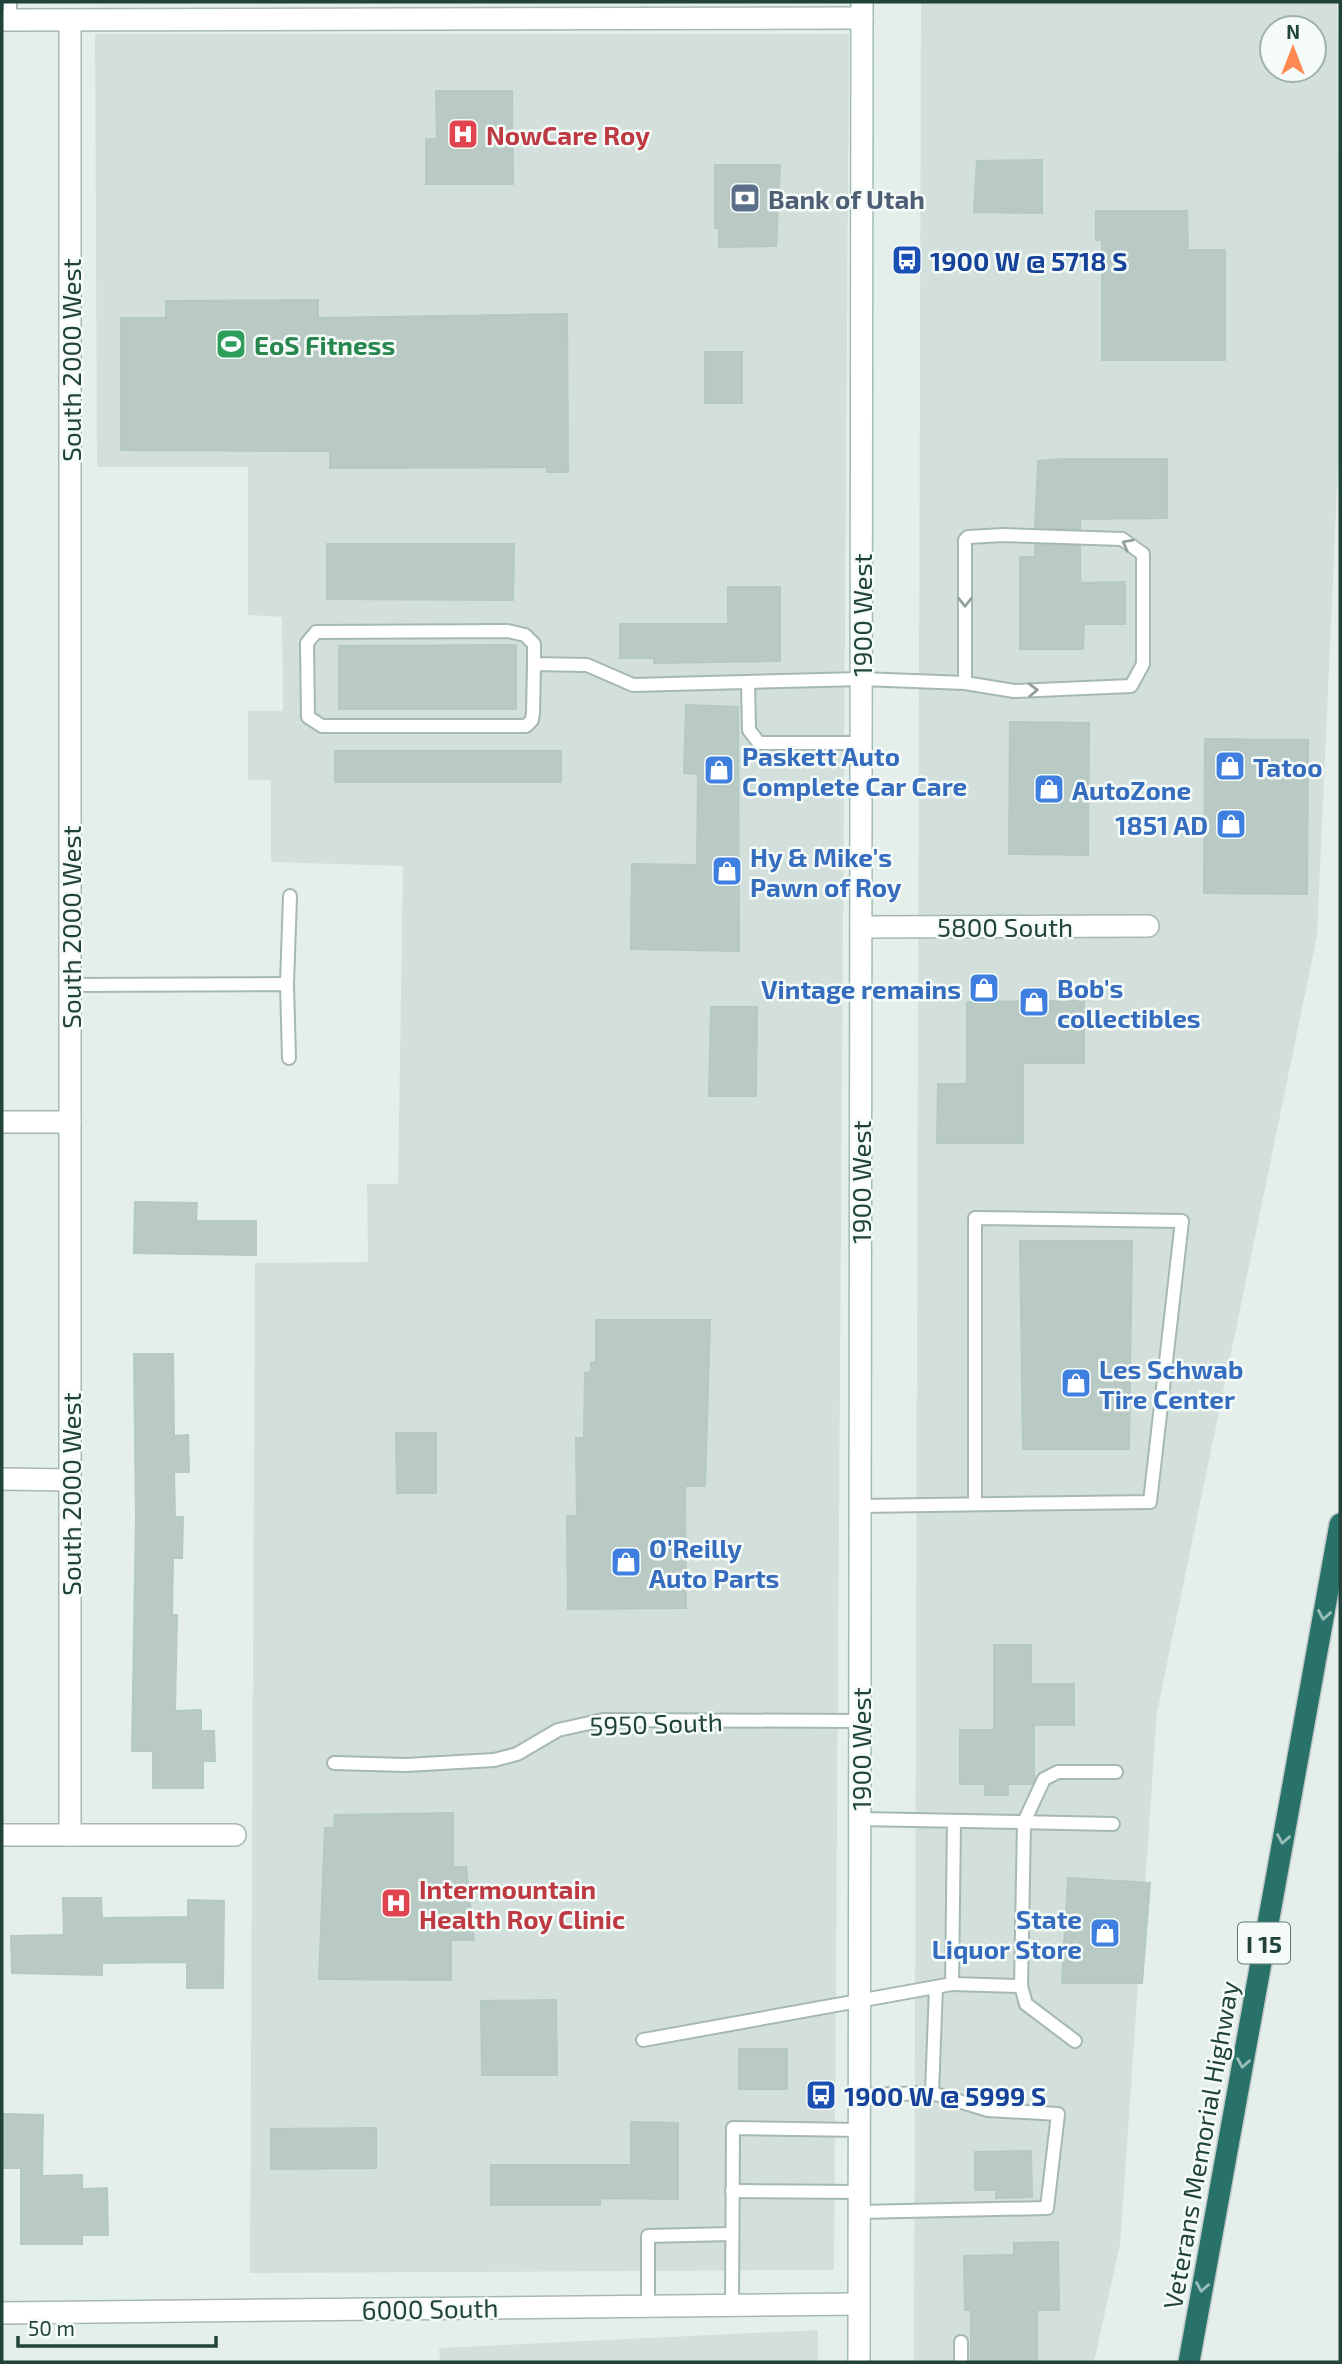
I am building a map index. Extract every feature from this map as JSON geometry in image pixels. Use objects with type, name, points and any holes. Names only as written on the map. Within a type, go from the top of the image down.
[{"type":"highway","name":"Veterans Memorial Highway","points":[[1189,2362],[1340,1524]]},
{"type":"street","points":[[7,14],[71,20],[862,10]]},
{"type":"street","name":"1900 West","points":[[859,2362],[862,10]]},
{"type":"street","name":"South 2000 West","points":[[70,1835],[71,20]]},
{"type":"street","name":"5800 South","points":[[861,927],[1148,926]]},
{"type":"street","points":[[2,1122],[70,1122]]},
{"type":"street","points":[[2,1479],[70,1480]]},
{"type":"street","points":[[2,1835],[235,1835]]},
{"type":"street","name":"6000 South","points":[[2,2313],[859,2304]]},
{"type":"lane","points":[[534,664],[587,665],[633,685],[861,679],[965,684],[1014,691],[1131,686],[1143,664],[1143,554],[1122,539],[1004,535],[968,537],[965,540],[965,684]]},
{"type":"lane","points":[[508,631],[525,635],[534,644],[534,664],[533,713],[532,720],[526,726],[322,726],[308,717],[307,643],[316,632],[508,631]]},
{"type":"lane","points":[[748,683],[750,730],[759,743],[861,743]]},
{"type":"lane","points":[[289,1058],[287,984],[290,896]]},
{"type":"lane","points":[[71,985],[287,984]]},
{"type":"lane","points":[[860,1506],[1150,1502],[1182,1220],[975,1218],[975,1503]]},
{"type":"lane","name":"5950 South","points":[[334,1763],[406,1765],[494,1760],[517,1755],[558,1730],[603,1720],[860,1721]]},
{"type":"lane","points":[[1074,2041],[1026,2004],[1021,1986],[1024,1822],[1044,1779],[1058,1772],[1116,1772]]},
{"type":"lane","points":[[860,1819],[1113,1824]]},
{"type":"lane","points":[[952,1984],[954,1821]]},
{"type":"lane","points":[[643,2040],[952,1984],[1021,1986]]},
{"type":"lane","points":[[932,2092],[936,1987]]},
{"type":"lane","points":[[732,2191],[859,2202],[1047,2208],[1058,2114],[988,2110],[932,2092],[860,2095]]},
{"type":"lane","points":[[732,2305],[733,2128],[860,2130]]},
{"type":"lane","points":[[648,2306],[648,2236],[731,2234]]},
{"type":"lane","points":[[961,2342],[961,2362]]},
{"type":"shaded area","points":[[921,2],[1337,2],[1340,422],[1317,936],[1157,1712],[1120,2244],[1094,2362],[914,2362]]},
{"type":"shaded area","points":[[95,34],[849,34],[834,2270],[250,2273],[255,1263],[368,1262],[367,1184],[398,1184],[403,866],[271,862],[271,780],[248,780],[248,711],[283,711],[282,617],[248,615],[248,467],[97,467]]},
{"type":"shaded area","points":[[818,2330],[818,2362],[440,2362],[439,2348]]},
{"type":"building","points":[[436,91],[512,91],[513,184],[426,184],[426,139],[437,139]]},
{"type":"building","points":[[1042,160],[1042,213],[974,212],[977,161]]},
{"type":"building","points":[[715,165],[780,165],[776,246],[719,247],[719,228],[715,228]]},
{"type":"building","points":[[1096,211],[1187,211],[1188,250],[1225,250],[1225,360],[1102,360],[1102,240],[1096,240]]},
{"type":"building","points":[[318,300],[318,318],[567,314],[568,472],[547,472],[547,467],[330,468],[330,451],[121,450],[121,318],[166,318],[166,301]]},
{"type":"building","points":[[705,352],[742,352],[742,403],[705,403]]},
{"type":"building","points":[[1167,459],[1167,518],[1080,519],[1080,529],[1035,527],[1038,461]]},
{"type":"building","points":[[327,544],[514,544],[513,600],[327,599]]},
{"type":"building","points":[[1035,545],[1080,546],[1080,581],[1083,583],[1125,582],[1125,624],[1084,624],[1083,649],[1020,649],[1020,557],[1035,557]]},
{"type":"building","points":[[728,587],[780,587],[780,661],[654,663],[654,658],[620,658],[620,624],[728,624]]},
{"type":"building","points":[[516,645],[516,709],[339,709],[339,646]]},
{"type":"building","points":[[686,705],[738,707],[739,951],[631,949],[632,864],[697,865],[698,774],[684,773]]},
{"type":"building","name":"AutoZone","points":[[1010,722],[1089,723],[1088,855],[1009,854]]},
{"type":"building","points":[[1205,739],[1308,740],[1307,894],[1204,893]]},
{"type":"building","points":[[335,751],[561,751],[561,782],[335,782]]},
{"type":"building","points":[[1084,1001],[1084,1063],[1023,1063],[1023,1143],[937,1143],[938,1084],[967,1084],[967,1002]]},
{"type":"building","points":[[711,1007],[757,1007],[756,1096],[709,1096]]},
{"type":"building","points":[[135,1202],[197,1203],[196,1221],[256,1221],[256,1255],[134,1253]]},
{"type":"building","name":"Les Schwab Tire Center","points":[[1020,1241],[1132,1241],[1129,1449],[1023,1449]]},
{"type":"building","points":[[596,1320],[710,1320],[705,1486],[685,1486],[686,1608],[568,1609],[567,1516],[577,1516],[576,1438],[584,1438],[585,1373],[591,1372],[591,1363],[596,1362]]},
{"type":"building","points":[[134,1354],[173,1354],[174,1436],[188,1435],[189,1472],[174,1472],[175,1517],[183,1517],[182,1558],[173,1558],[172,1615],[177,1615],[175,1711],[201,1710],[201,1731],[214,1731],[215,1761],[203,1761],[203,1788],[153,1788],[153,1751],[132,1751],[136,1517]]},
{"type":"building","points":[[396,1433],[436,1433],[436,1493],[397,1493]]},
{"type":"building","points":[[994,1645],[1031,1645],[1031,1684],[1074,1684],[1074,1725],[1034,1725],[1034,1780],[1032,1784],[1008,1784],[1008,1795],[985,1795],[985,1784],[960,1784],[960,1730],[994,1730]]},
{"type":"building","name":"Intermountain Health Roy Clinic","points":[[453,1813],[453,1867],[466,1867],[474,1940],[451,1940],[451,1980],[319,1979],[325,1828],[334,1828],[335,1815]]},
{"type":"building","name":"State Liquor Store","points":[[1068,1878],[1150,1883],[1142,1983],[1062,1983]]},
{"type":"building","points":[[63,1898],[101,1898],[102,1918],[188,1917],[188,1900],[224,1901],[223,1988],[187,1988],[187,1962],[102,1963],[102,1975],[12,1973],[11,1936],[64,1935]]},
{"type":"building","points":[[556,2000],[557,2075],[482,2075],[481,2001]]},
{"type":"building","points":[[739,2049],[787,2049],[787,2089],[739,2089]]},
{"type":"building","points":[[2,2114],[43,2115],[42,2176],[82,2175],[82,2189],[107,2188],[108,2235],[82,2235],[82,2244],[21,2244],[21,2168],[2,2168]]},
{"type":"building","points":[[631,2122],[678,2123],[678,2199],[600,2198],[600,2205],[491,2205],[491,2165],[631,2165]]},
{"type":"building","points":[[376,2128],[376,2168],[271,2169],[271,2129]]},
{"type":"building","points":[[1031,2151],[1032,2197],[996,2198],[996,2190],[975,2190],[975,2152]]},
{"type":"building","points":[[1058,2242],[1059,2310],[1037,2310],[1037,2362],[971,2362],[971,2310],[965,2310],[964,2256],[1014,2255],[1014,2243]]},
{"type":"place","name":"NowCare Roy","points":[[463,134]]},
{"type":"place","name":"Bank of Utah","points":[[745,198]]},
{"type":"place","name":"1900 W @ 5718 S","points":[[907,260]]},
{"type":"place","name":"EoS Fitness","points":[[231,344]]},
{"type":"place","name":"Tatoo","points":[[1230,766]]},
{"type":"place","name":"Paskett Auto Complete Car Care","points":[[719,770]]},
{"type":"place","name":"AutoZone","points":[[1049,789]]},
{"type":"place","name":"1851 AD","points":[[1231,824]]},
{"type":"place","name":"Hy & Mike's Pawn of Roy","points":[[727,871]]},
{"type":"place","name":"Vintage remains","points":[[984,988]]},
{"type":"place","name":"Bob's collectibles","points":[[1034,1002]]},
{"type":"place","name":"Les Schwab Tire Center","points":[[1076,1383]]},
{"type":"place","name":"O'Reilly Auto Parts","points":[[626,1562]]},
{"type":"place","name":"Intermountain Health Roy Clinic","points":[[396,1903]]},
{"type":"place","name":"State Liquor Store","points":[[1105,1933]]},
{"type":"place","name":"1900 W @ 5999 S","points":[[821,2095]]}]
